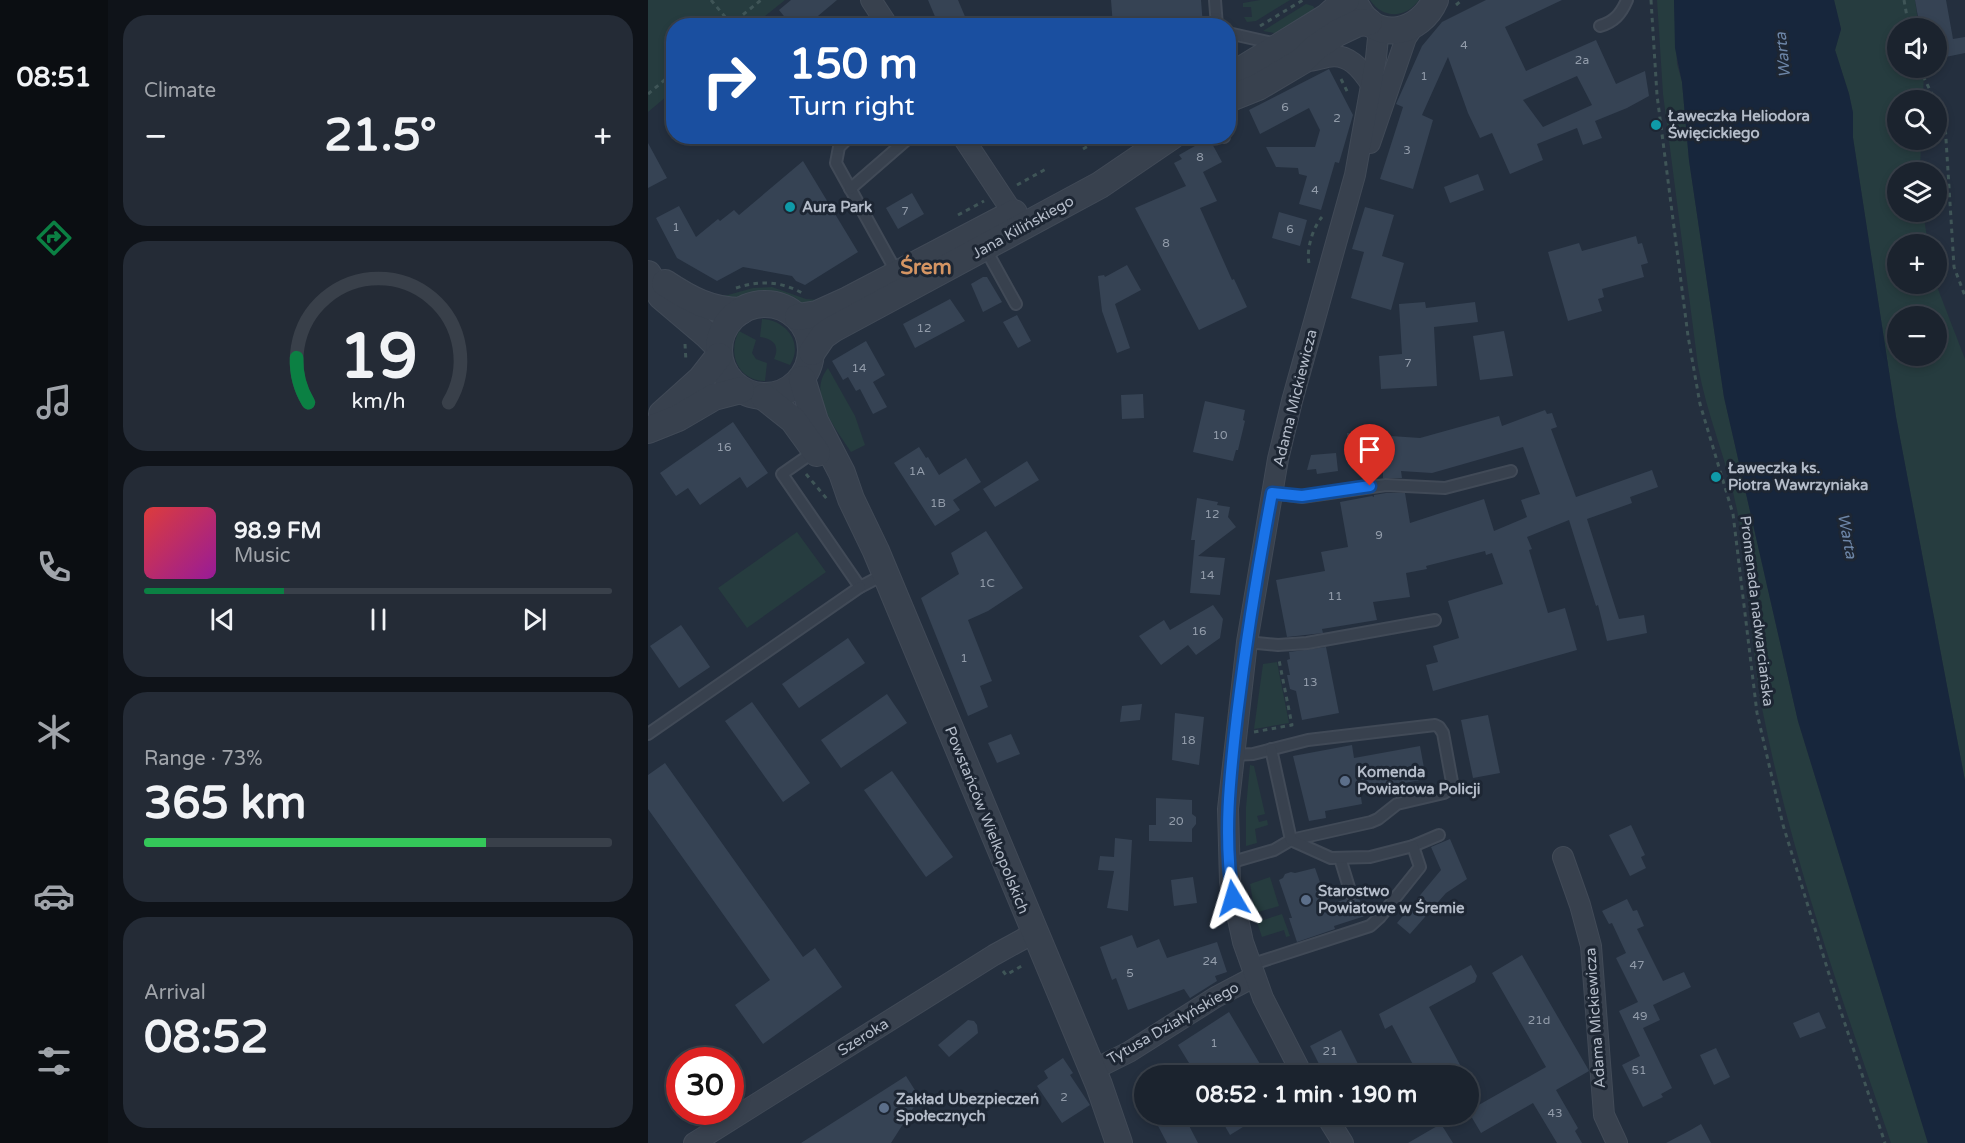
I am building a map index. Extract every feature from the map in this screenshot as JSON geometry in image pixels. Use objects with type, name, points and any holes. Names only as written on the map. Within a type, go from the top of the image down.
[{"type":"street","points":[[871,0],[883,18]]},
{"type":"street","points":[[1236,73],[1327,17],[1346,0]]},
{"type":"street","points":[[1354,0],[1360,13],[1374,25]]},
{"type":"street","points":[[1236,96],[1258,87],[1302,61],[1314,48],[1358,23],[1391,30],[1403,30],[1414,26],[1431,10],[1442,5]]},
{"type":"street","name":"Adama Mickiewicza","points":[[1297,1065],[1252,971],[1236,913],[1228,863],[1228,809],[1239,755],[1272,493],[1289,410],[1355,175],[1371,84],[1374,25]]},
{"type":"street","name":"Adama Mickiewicza","points":[[1355,175],[1363,161],[1406,38],[1414,26]]},
{"type":"street","points":[[1302,61],[1310,62],[1331,56],[1345,58],[1362,70],[1371,84]]},
{"type":"street","points":[[967,144],[1010,213]]},
{"type":"street","name":"Jana Kilińskiego","points":[[798,317],[809,316],[831,308],[897,274],[1092,171],[1131,144]]},
{"type":"street","name":"Jana Kilińskiego","points":[[812,352],[823,336],[833,329],[985,248],[1010,213],[1100,185],[1161,144]]},
{"type":"street","points":[[649,276],[665,283],[684,296],[722,311],[736,300]]},
{"type":"street","points":[[649,276],[661,296],[691,321],[719,351],[726,375],[753,393]]},
{"type":"street","points":[[649,429],[671,421],[714,397],[786,392],[802,379],[812,352],[808,333],[798,317],[771,304],[755,305],[736,300]]},
{"type":"street","points":[[649,429],[701,379],[719,351],[725,326],[736,300]]},
{"type":"street","name":"Powstańców Wielkopolskich","points":[[802,379],[814,421],[842,473],[842,503]]},
{"type":"street","name":"Powstańców Wielkopolskich","points":[[753,393],[793,420],[807,457],[835,480],[842,503],[885,574],[1093,1070],[1119,1143]]},
{"type":"street","name":"Adama Mickiewicza","points":[[1563,857],[1585,919],[1591,946],[1604,1115],[1617,1143]]},
{"type":"street","name":"Szeroka","points":[[694,1143],[994,955],[1034,933]]},
{"type":"street","name":"Tytusa Działyńskiego","points":[[1093,1070],[1138,1047],[1252,971]]},
{"type":"street","points":[[1332,1125],[1343,1143]]},
{"type":"lane","points":[[1215,0],[1216,18]]},
{"type":"lane","points":[[1600,26],[1614,20],[1619,15],[1626,0]]},
{"type":"lane","points":[[1236,35],[1281,45]]},
{"type":"lane","points":[[842,144],[836,157],[838,168],[897,274]]},
{"type":"lane","points":[[850,189],[902,144]]},
{"type":"lane","points":[[985,248],[1016,304]]},
{"type":"lane","points":[[807,457],[782,474],[860,587]]},
{"type":"lane","points":[[1272,493],[1302,496],[1386,485],[1445,488],[1511,471]]},
{"type":"lane","points":[[648,734],[860,587],[885,574]]},
{"type":"lane","points":[[1253,642],[1278,645],[1307,643],[1435,620]]},
{"type":"lane","points":[[1228,863],[1274,850],[1291,840],[1371,822],[1397,804],[1444,793],[1449,790],[1452,782],[1443,733],[1435,725],[1308,740],[1239,755]]},
{"type":"lane","points":[[1271,749],[1291,840]]},
{"type":"lane","points":[[1291,840],[1326,857],[1370,857],[1413,846],[1439,835]]},
{"type":"lane","points":[[1252,971],[1375,923],[1418,870],[1419,864],[1413,846]]},
{"type":"lane","points":[[1340,858],[1351,894]]},
{"type":"path","points":[[711,0],[725,18]]},
{"type":"path","points":[[739,18],[761,0]]},
{"type":"path","points":[[1246,37],[1256,28],[1303,0]]},
{"type":"path","points":[[1442,5],[1462,0]]},
{"type":"path","name":"Promenada nadwarciańska","points":[[1651,0],[1657,94],[1688,336],[1700,404],[1733,514],[1757,713],[1783,825],[1837,1000],[1885,1143]]},
{"type":"path","points":[[1904,0],[1907,18]]},
{"type":"path","points":[[648,94],[666,79]]},
{"type":"path","points":[[1083,149],[1091,144]]},
{"type":"path","points":[[1947,150],[1954,267],[1965,296]]},
{"type":"path","points":[[956,217],[1010,213],[1046,169]]},
{"type":"path","points":[[736,300],[754,282],[769,282],[810,295]]},
{"type":"path","points":[[687,369],[686,341],[691,321]]},
{"type":"path","points":[[807,457],[842,503]]},
{"type":"path","points":[[1239,755],[1248,733],[1292,725],[1279,659],[1257,662],[1253,642]]},
{"type":"path","points":[[1002,969],[1006,975],[1028,962]]},
{"type":"green space","points":[[648,0],[785,0],[763,18],[666,18],[666,97],[648,112]]},
{"type":"green space","points":[[1260,0],[1290,0],[1256,21],[1247,22],[1244,17],[1252,17],[1251,7],[1243,7],[1243,3]]},
{"type":"green space","points":[[1370,0],[1419,0],[1407,11],[1394,14],[1381,11]]},
{"type":"green space","points":[[1657,0],[1674,0],[1677,64],[1682,82],[1689,160],[1724,397],[1798,721],[1928,1143],[1891,1143],[1820,930],[1788,822],[1775,768],[1759,689],[1738,515],[1698,366],[1663,94]]},
{"type":"green space","points":[[1834,0],[1915,0],[1918,18],[1887,18],[1887,78],[1924,78],[1923,90],[1887,90],[1887,150],[1921,150],[1920,162],[1887,162],[1887,222],[1925,222],[1926,234],[1887,234],[1887,294],[1940,294],[1945,306],[1887,306],[1887,359],[1853,138],[1853,113],[1835,50],[1841,29]]},
{"type":"green space","points":[[1306,4],[1313,6],[1319,14],[1280,34],[1263,31]]},
{"type":"green space","points":[[772,287],[806,299],[820,300],[823,305],[800,305],[767,293],[738,300],[715,296],[753,288]]},
{"type":"green space","points":[[1947,312],[1965,359],[1965,781],[1888,366],[1947,366]]},
{"type":"green space","points":[[762,319],[771,320],[785,328],[790,334],[795,349],[790,365],[774,359],[776,347],[769,339],[760,337]]},
{"type":"green space","points":[[739,331],[756,340],[752,353],[756,359],[767,363],[765,381],[748,376],[737,364],[734,348]]},
{"type":"green space","points":[[828,368],[855,416],[865,445],[851,452],[826,412],[822,400],[820,389],[822,378]]},
{"type":"green space","points":[[797,532],[826,572],[747,628],[718,588]]},
{"type":"green space","points":[[1277,662],[1289,723],[1254,729],[1263,664]]},
{"type":"green space","points":[[1250,765],[1254,766],[1265,814],[1257,816],[1259,822],[1267,820],[1268,825],[1255,829],[1257,843],[1246,846],[1246,807]]},
{"type":"green space","points":[[1270,877],[1279,906],[1255,913],[1250,884]]},
{"type":"green space","points":[[1282,914],[1290,936],[1286,937],[1284,930],[1262,937],[1257,922]]},
{"type":"water","name":"Warta","points":[[1674,0],[1834,0],[1841,29],[1835,50],[1853,113],[1853,138],[1887,366],[1965,781],[1965,1143],[1928,1143],[1798,721],[1724,397],[1689,160],[1682,82],[1675,48]]},
{"type":"building","points":[[791,0],[837,0],[816,18],[786,18],[779,10]]},
{"type":"building","points":[[928,0],[958,0],[966,18],[936,18]]},
{"type":"building","points":[[1111,0],[1201,0],[1202,18],[1112,18]]},
{"type":"building","points":[[1486,0],[1562,0],[1505,27],[1526,71],[1596,40],[1616,84],[1645,71],[1649,96],[1595,121],[1602,138],[1583,145],[1577,128],[1537,144],[1543,160],[1510,174],[1492,133],[1480,138],[1468,113],[1448,57],[1422,115],[1433,120],[1413,189],[1380,179],[1403,107],[1396,104],[1422,46],[1442,22]],"holes":[[[1577,76],[1592,105],[1543,127],[1523,100]]]},
{"type":"building","points":[[1915,0],[1946,0],[1953,39],[1965,37],[1965,53],[1947,57],[1947,18],[1918,18]]},
{"type":"building","points":[[1329,69],[1353,115],[1339,163],[1335,162],[1321,210],[1299,204],[1307,176],[1299,174],[1298,168],[1276,167],[1266,147],[1315,147],[1320,130],[1309,108],[1260,134],[1249,110]]},
{"type":"building","points":[[648,143],[667,178],[648,188]]},
{"type":"building","points":[[1198,144],[1212,144],[1222,162],[1203,172],[1217,201],[1200,208],[1232,280],[1234,279],[1247,307],[1199,330],[1135,208],[1186,186],[1174,163],[1182,159],[1179,155]]},
{"type":"building","name":"Aura Park","points":[[803,161],[858,252],[805,285],[796,281],[792,276],[743,267],[717,281],[677,258],[656,218],[679,206],[696,237],[718,219],[720,221],[734,210],[739,215]]},
{"type":"building","points":[[1478,174],[1484,190],[1450,203],[1444,187]]},
{"type":"building","points":[[912,193],[924,214],[898,229],[886,208]]},
{"type":"building","points":[[1365,207],[1394,215],[1382,256],[1404,263],[1391,310],[1351,298],[1364,252],[1352,249]]},
{"type":"building","points":[[1279,212],[1307,220],[1300,246],[1272,238]]},
{"type":"building","points":[[1636,236],[1638,244],[1642,243],[1648,263],[1641,265],[1644,277],[1602,289],[1604,297],[1598,299],[1602,311],[1568,321],[1548,252],[1579,243],[1582,251]]},
{"type":"building","points":[[1127,265],[1141,290],[1115,304],[1130,348],[1117,353],[1102,311],[1098,276],[1104,275],[1105,277]]},
{"type":"building","points":[[987,277],[1002,302],[983,312],[971,284]]},
{"type":"building","points":[[950,299],[965,321],[915,348],[903,324]]},
{"type":"building","points":[[1425,302],[1426,308],[1475,302],[1478,322],[1434,327],[1437,386],[1381,389],[1379,356],[1402,354],[1399,304]]},
{"type":"building","points":[[1017,315],[1031,341],[1018,348],[1003,322]]},
{"type":"building","points":[[1504,331],[1513,376],[1480,380],[1473,336]]},
{"type":"building","points":[[866,341],[885,375],[873,382],[887,407],[873,414],[860,389],[856,391],[848,377],[843,380],[832,361]]},
{"type":"building","points":[[1143,394],[1144,418],[1122,419],[1121,395]]},
{"type":"building","points":[[1205,401],[1245,410],[1243,420],[1245,421],[1233,461],[1193,452]]},
{"type":"building","points":[[1545,410],[1547,414],[1552,413],[1557,427],[1551,429],[1576,497],[1652,470],[1658,487],[1630,497],[1632,503],[1587,519],[1619,619],[1644,615],[1647,633],[1607,641],[1598,605],[1596,606],[1569,520],[1527,537],[1548,613],[1565,608],[1577,650],[1433,691],[1426,665],[1438,662],[1433,646],[1459,638],[1448,601],[1503,584],[1492,553],[1486,555],[1485,551],[1406,573],[1410,597],[1373,602],[1377,620],[1322,629],[1323,633],[1287,637],[1276,580],[1325,571],[1321,552],[1348,547],[1340,502],[1386,493],[1405,493],[1410,523],[1484,499],[1494,531],[1527,517],[1521,500],[1540,494],[1523,447],[1432,473],[1401,471],[1402,478],[1383,478],[1383,468],[1375,468],[1375,446],[1349,449],[1347,433],[1420,438],[1499,416],[1502,426]]},
{"type":"building","points":[[733,422],[768,473],[747,488],[740,477],[700,505],[688,488],[676,496],[660,473]]},
{"type":"building","points":[[919,447],[939,475],[966,458],[981,482],[953,500],[960,510],[935,526],[894,463]]},
{"type":"building","points":[[1336,453],[1338,471],[1317,474],[1316,469],[1307,470],[1311,455]]},
{"type":"building","points":[[1027,461],[1039,480],[995,507],[983,489]]},
{"type":"building","points":[[1197,498],[1230,507],[1228,517],[1236,527],[1198,556],[1225,558],[1220,595],[1190,593],[1195,540],[1191,540]]},
{"type":"building","points":[[986,531],[1023,588],[988,611],[968,620],[992,681],[980,686],[988,707],[968,716],[921,598],[959,574],[951,553]]},
{"type":"building","points":[[1213,605],[1223,619],[1220,638],[1196,655],[1188,645],[1161,665],[1139,636],[1164,620],[1170,630]]},
{"type":"building","points":[[681,625],[710,667],[679,688],[650,646]]},
{"type":"building","points":[[848,638],[865,663],[799,708],[782,684]]},
{"type":"building","points":[[1326,647],[1339,713],[1302,720],[1296,691],[1290,689],[1287,675],[1290,675],[1287,660],[1290,659],[1289,652]]},
{"type":"building","points":[[887,694],[907,723],[841,768],[821,740]]},
{"type":"building","points":[[752,702],[810,783],[783,802],[725,721]]},
{"type":"building","points":[[1142,704],[1140,720],[1120,722],[1122,706]]},
{"type":"building","points":[[1175,713],[1204,717],[1199,765],[1172,760]]},
{"type":"building","points":[[1488,715],[1500,773],[1473,778],[1461,720]]},
{"type":"building","points":[[1011,734],[1020,754],[997,763],[988,743]]},
{"type":"building","name":"Komenda Powiatowa Policji","points":[[1352,745],[1354,758],[1420,746],[1426,779],[1360,791],[1362,804],[1325,811],[1326,818],[1309,821],[1293,756]]},
{"type":"building","points":[[665,763],[803,957],[815,948],[842,987],[763,1044],[735,1005],[770,980],[648,809],[648,775]]},
{"type":"building","points":[[892,771],[953,857],[926,877],[864,790]]},
{"type":"building","points":[[1156,798],[1192,800],[1192,814],[1196,817],[1196,824],[1192,829],[1192,842],[1149,841],[1149,825],[1156,825]]},
{"type":"building","points":[[1631,825],[1645,855],[1641,857],[1646,868],[1630,876],[1609,835]]},
{"type":"building","points":[[1115,838],[1132,840],[1128,911],[1107,908],[1114,871],[1098,870],[1100,856],[1114,857]]},
{"type":"building","points":[[1450,839],[1467,879],[1446,893],[1410,934],[1397,923],[1441,870],[1431,847]]},
{"type":"building","name":"Starostwo Powiatowe w Śremie","points":[[1315,868],[1328,905],[1346,899],[1354,901],[1358,895],[1365,916],[1297,942],[1289,918],[1292,918],[1279,880],[1291,872]]},
{"type":"building","points":[[1193,877],[1197,903],[1174,906],[1171,880]]},
{"type":"building","points":[[1627,899],[1633,911],[1637,910],[1644,926],[1637,929],[1663,981],[1684,972],[1691,987],[1653,1005],[1660,1020],[1643,1028],[1672,1088],[1661,1094],[1663,1097],[1643,1107],[1622,1065],[1640,1056],[1619,1011],[1638,1002],[1616,958],[1626,953],[1612,923],[1609,924],[1602,911]]},
{"type":"building","points":[[1132,935],[1137,948],[1159,939],[1167,958],[1217,942],[1227,972],[1215,976],[1217,981],[1190,998],[1184,989],[1128,1010],[1116,978],[1112,980],[1100,947]]},
{"type":"building","points":[[1522,955],[1589,1071],[1556,1090],[1578,1128],[1575,1131],[1582,1143],[1557,1143],[1533,1103],[1481,1133],[1476,1125],[1479,1125],[1479,1105],[1546,1067],[1492,973]]},
{"type":"building","points":[[1471,965],[1477,976],[1475,982],[1429,1007],[1460,1065],[1413,1065],[1392,1025],[1385,1029],[1379,1014]]},
{"type":"building","points":[[1229,1012],[1260,1064],[1190,1065],[1178,1045]]},
{"type":"building","points":[[1819,1012],[1826,1028],[1800,1038],[1793,1023]]},
{"type":"building","points":[[968,1020],[974,1021],[978,1033],[949,1057],[938,1045]]},
{"type":"building","points":[[1341,1030],[1358,1064],[1320,1065],[1310,1046]]},
{"type":"building","points":[[1716,1048],[1730,1077],[1714,1085],[1700,1055]]},
{"type":"building","points":[[1063,1058],[1073,1073],[1070,1075],[1090,1105],[1062,1123],[1037,1086],[1048,1078],[1044,1071]]},
{"type":"building","name":"Zakład Ubezpieczeń Społecznych","points":[[906,1076],[918,1095],[911,1099],[915,1105],[891,1143],[801,1143]]},
{"type":"building","points":[[1701,1124],[1711,1143],[1666,1143],[1689,1131]]},
{"type":"building","points":[[1158,1125],[1189,1125],[1198,1143],[1167,1143]]},
{"type":"building","points":[[1224,1125],[1246,1125],[1230,1135]]},
{"type":"building","points":[[1442,1125],[1453,1143],[1408,1143]]},
{"type":"place","name":"Ławeczka Heliodora Święcickiego","points":[[1656,125]]},
{"type":"place","name":"Aura Park","points":[[790,207]]},
{"type":"place","name":"Ławeczka ks. Piotra Wawrzyniaka","points":[[1716,477]]},
{"type":"place","name":"Komenda Powiatowa Policji","points":[[1345,781]]},
{"type":"place","name":"Starostwo Powiatowe w Śremie","points":[[1306,900]]},
{"type":"place","name":"Zakład Ubezpieczeń Społecznych","points":[[884,1108]]},
{"type":"district","name":"Śrem","points":[[926,267]]},
{"type":"route","points":[[1233,898],[1227,834],[1230,777],[1246,642],[1272,493],[1302,496],[1370,486]]}]
